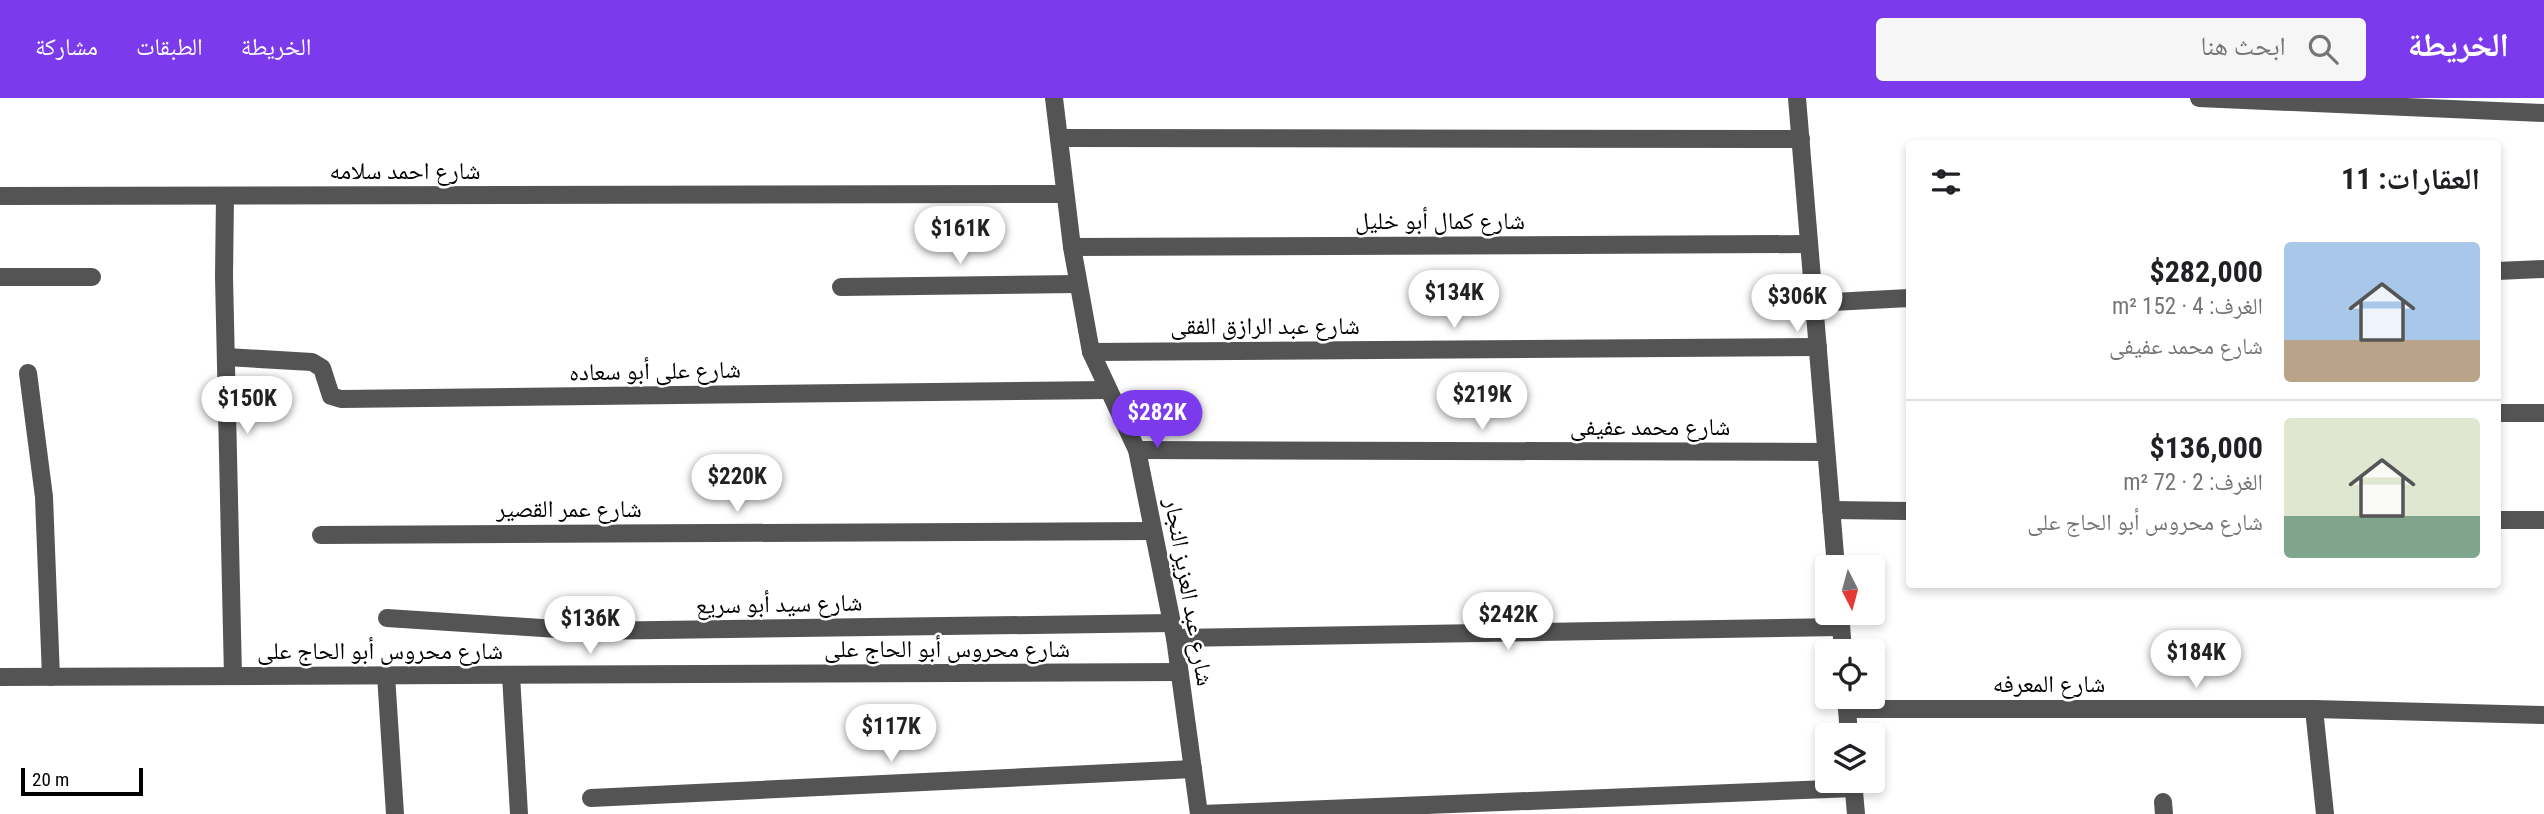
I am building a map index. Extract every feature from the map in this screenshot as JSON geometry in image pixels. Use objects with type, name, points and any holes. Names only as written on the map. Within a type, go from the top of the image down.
[{"type":"street","name":"شارع عبد العزيز النجار","points":[[1054,98],[1072,247],[1091,352],[1137,450],[1173,630],[1200,814]]},
{"type":"street","points":[[1797,98],[1835,555]]},
{"type":"street","points":[[2199,98],[2544,113]]},
{"type":"street","points":[[1059,138],[1801,139]]},
{"type":"street","name":"شارع احمد سلامه","points":[[0,196],[1065,194]]},
{"type":"street","points":[[225,196],[233,677]]},
{"type":"street","name":"شارع كمال أبو خليل","points":[[1072,247],[1809,244]]},
{"type":"street","points":[[2501,271],[2544,269]]},
{"type":"street","points":[[0,277],[92,277]]},
{"type":"street","points":[[841,287],[1078,284]]},
{"type":"street","points":[[1814,303],[1906,298]]},
{"type":"street","name":"شارع عبد الرازق الفقى","points":[[1091,352],[1818,347]]},
{"type":"street","name":"شارع على أبو سعاده","points":[[226,357],[312,362],[322,368],[331,396],[341,399],[1108,390]]},
{"type":"street","points":[[28,373],[44,497],[51,677]]},
{"type":"street","points":[[2501,413],[2544,414]]},
{"type":"street","name":"شارع محمد عفيفى","points":[[1137,450],[1826,452]]},
{"type":"street","points":[[1831,510],[1906,511]]},
{"type":"street","points":[[2501,520],[2544,520]]},
{"type":"street","name":"شارع عمر القصير","points":[[321,535],[1153,531]]},
{"type":"street","name":"شارع سيد أبو سريع","points":[[387,618],[588,631],[1173,630],[1815,620]]},
{"type":"street","name":"شارع محروس أبو الحاج على","points":[[0,677],[1180,672]]},
{"type":"street","points":[[511,675],[519,814]]},
{"type":"street","points":[[386,676],[395,814]]},
{"type":"street","name":"شارع المعرفه","points":[[1885,703],[2544,715]]},
{"type":"street","points":[[2314,709],[2325,814]]},
{"type":"street","points":[[591,798],[1193,769]]},
{"type":"street","points":[[1200,814],[1815,786]]},
{"type":"street","points":[[1854,793],[1856,814]]}]
